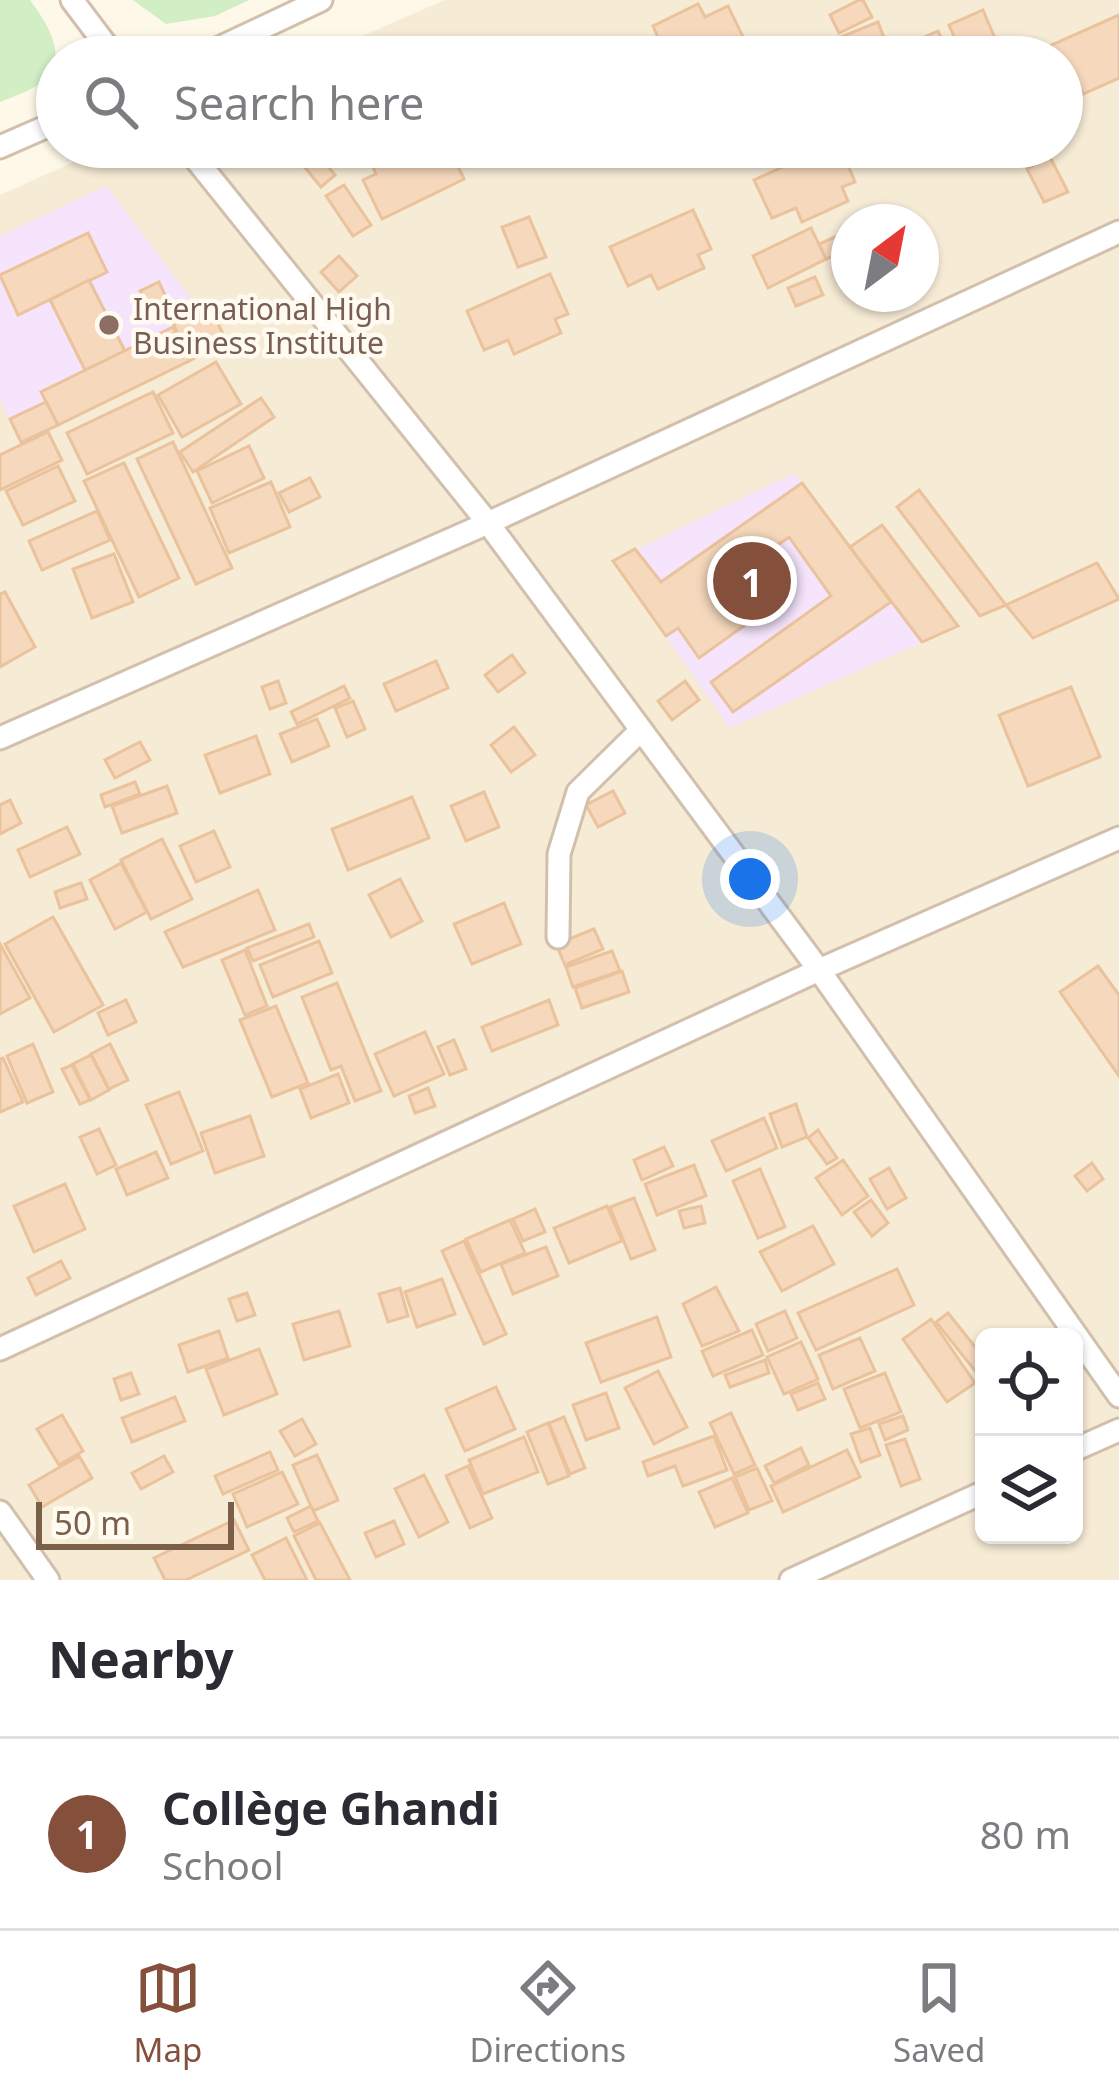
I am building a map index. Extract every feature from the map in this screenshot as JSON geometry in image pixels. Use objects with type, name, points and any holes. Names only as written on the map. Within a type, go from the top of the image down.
[{"type":"street","points":[[72,0],[99,36]]},
{"type":"street","points":[[245,36],[321,0]]},
{"type":"street","points":[[0,147],[36,131]]},
{"type":"street","points":[[203,168],[488,523],[819,970],[1119,1396]]},
{"type":"street","points":[[0,739],[488,523],[1119,232]]},
{"type":"street","points":[[558,937],[559,854],[578,792],[641,730]]},
{"type":"street","points":[[0,1349],[819,970],[1119,838]]},
{"type":"street","points":[[1083,1446],[1119,1430]]},
{"type":"street","points":[[791,1580],[975,1496]]},
{"type":"street","points":[[0,1512],[48,1580]]},
{"type":"shaded area","points":[[445,0],[1119,0],[1119,1580],[0,1580],[0,195],[60,168],[1083,168],[1083,36],[362,36]]},
{"type":"shaded area","name":"International High Business Institute","points":[[106,186],[198,307],[208,303],[227,342],[20,444],[0,399],[0,236]]},
{"type":"shaded area","points":[[794,473],[922,642],[730,728],[613,561]]},
{"type":"green space","points":[[0,0],[30,0],[52,36],[36,36],[36,85],[0,102]]},
{"type":"green space","points":[[133,0],[249,0],[215,16],[166,24]]},
{"type":"building","points":[[859,0],[872,17],[839,33],[830,15]]},
{"type":"building","points":[[698,4],[705,17],[728,6],[743,36],[657,36],[653,26]]},
{"type":"building","points":[[983,10],[994,36],[954,36],[949,25]]},
{"type":"building","points":[[1119,15],[1119,78],[1083,94],[1083,36],[1072,36]]},
{"type":"building","points":[[878,22],[883,36],[843,36]]},
{"type":"building","points":[[305,168],[330,168],[335,175],[321,187]]},
{"type":"building","points":[[373,168],[459,168],[464,179],[382,219],[363,180],[376,174]]},
{"type":"building","points":[[781,168],[849,168],[855,182],[842,187],[848,201],[831,204],[831,209],[802,222],[796,208],[772,218],[754,180]]},
{"type":"building","points":[[1056,168],[1068,192],[1044,202],[1027,169]]},
{"type":"building","points":[[344,185],[371,225],[353,236],[326,196]]},
{"type":"building","points":[[693,210],[711,249],[698,255],[704,268],[658,289],[651,275],[628,286],[610,247]]},
{"type":"building","points":[[529,217],[546,257],[518,267],[502,227]]},
{"type":"building","points":[[811,228],[826,259],[768,288],[753,256]]},
{"type":"building","points":[[88,233],[107,272],[18,315],[0,275]]},
{"type":"building","points":[[831,239],[831,257],[826,259],[819,244]]},
{"type":"building","points":[[339,256],[357,276],[339,292],[321,272]]},
{"type":"building","points":[[550,274],[568,314],[555,319],[561,333],[514,354],[508,340],[484,350],[467,311]]},
{"type":"building","points":[[815,277],[823,295],[796,306],[788,288]]},
{"type":"building","points":[[89,280],[125,351],[85,370],[50,300]]},
{"type":"building","points":[[159,282],[169,304],[151,313],[140,291]]},
{"type":"building","points":[[208,303],[227,342],[189,361],[172,320]]},
{"type":"building","points":[[173,327],[189,361],[58,425],[41,392]]},
{"type":"building","points":[[216,362],[241,404],[182,437],[158,395]]},
{"type":"building","points":[[153,392],[173,433],[87,474],[67,433]]},
{"type":"building","points":[[261,398],[274,417],[193,472],[180,452]]},
{"type":"building","points":[[46,402],[58,425],[21,442],[10,419]]},
{"type":"building","points":[[48,432],[62,460],[0,490],[0,455]]},
{"type":"building","points":[[173,442],[232,568],[196,584],[137,459]]},
{"type":"building","points":[[249,446],[264,478],[212,503],[197,471]]},
{"type":"building","points":[[124,463],[179,578],[139,597],[84,481]]},
{"type":"building","points":[[58,466],[75,501],[23,525],[6,491]]},
{"type":"building","points":[[310,478],[320,497],[289,512],[279,493]]},
{"type":"building","points":[[271,482],[290,527],[229,553],[210,508]]},
{"type":"building","points":[[802,483],[891,602],[733,712],[711,682],[831,596],[789,537],[721,586],[748,623],[699,658],[678,628],[666,636],[613,561],[635,549],[661,582]]},
{"type":"building","points":[[919,490],[1006,605],[980,616],[897,507]]},
{"type":"building","points":[[97,511],[110,540],[42,570],[29,541]]},
{"type":"building","points":[[882,525],[958,626],[922,642],[850,547]]},
{"type":"building","points":[[114,554],[133,602],[92,618],[73,569]]},
{"type":"building","points":[[1097,563],[1119,599],[1033,638],[1006,605]]},
{"type":"building","points":[[5,592],[35,647],[0,667],[0,594]]},
{"type":"building","points":[[512,655],[525,673],[498,692],[485,675]]},
{"type":"building","points":[[436,661],[448,688],[396,711],[384,684]]},
{"type":"building","points":[[278,681],[286,703],[270,709],[262,687]]},
{"type":"building","points":[[685,681],[699,700],[672,720],[658,701]]},
{"type":"building","points":[[344,686],[350,698],[297,724],[291,712]]},
{"type":"building","points":[[1071,687],[1100,757],[1028,786],[999,715]]},
{"type":"building","points":[[353,701],[365,729],[347,737],[335,708]]},
{"type":"building","points":[[317,719],[329,746],[292,762],[280,734]]},
{"type":"building","points":[[514,727],[535,755],[511,772],[491,745]]},
{"type":"building","points":[[256,736],[270,774],[220,793],[205,755]]},
{"type":"building","points":[[140,742],[150,760],[115,778],[105,760]]},
{"type":"building","points":[[135,782],[140,794],[105,807],[101,795]]},
{"type":"building","points":[[167,786],[177,813],[122,833],[112,806]]},
{"type":"building","points":[[613,791],[625,813],[598,827],[586,805]]},
{"type":"building","points":[[484,792],[499,827],[466,841],[451,806]]},
{"type":"building","points":[[412,797],[429,838],[348,870],[332,829]]},
{"type":"building","points":[[10,800],[21,823],[0,834],[0,805]]},
{"type":"building","points":[[67,827],[80,854],[30,877],[18,850]]},
{"type":"building","points":[[214,831],[230,867],[196,882],[180,846]]},
{"type":"building","points":[[162,839],[192,899],[151,919],[121,860]]},
{"type":"building","points":[[121,863],[147,912],[115,929],[90,880]]},
{"type":"building","points":[[400,879],[422,921],[391,937],[369,895]]},
{"type":"building","points":[[81,883],[87,899],[60,908],[55,892]]},
{"type":"building","points":[[258,890],[275,930],[183,967],[165,932]]},
{"type":"building","points":[[504,903],[521,944],[472,964],[454,924]]},
{"type":"building","points":[[53,917],[103,1005],[54,1032],[5,944]]},
{"type":"building","points":[[309,924],[314,937],[253,961],[247,948]]},
{"type":"building","points":[[594,929],[603,949],[565,965],[556,944]]},
{"type":"building","points":[[319,941],[332,973],[273,997],[260,965]]},
{"type":"building","points":[[0,944],[30,998],[0,1014]]},
{"type":"building","points":[[245,950],[267,1006],[245,1015],[222,960]]},
{"type":"building","points":[[612,951],[620,971],[573,987],[566,967]]},
{"type":"building","points":[[1098,966],[1119,995],[1119,1076],[1060,992]]},
{"type":"building","points":[[622,971],[629,992],[582,1008],[575,988]]},
{"type":"building","points":[[337,983],[381,1091],[355,1101],[341,1066],[331,1070],[302,997]]},
{"type":"building","points":[[126,1000],[136,1022],[108,1035],[98,1013]]},
{"type":"building","points":[[549,1000],[558,1025],[492,1051],[482,1027]]},
{"type":"building","points":[[276,1006],[308,1083],[272,1097],[240,1020]]},
{"type":"building","points":[[425,1032],[444,1074],[394,1096],[375,1054]]},
{"type":"building","points":[[454,1040],[466,1069],[450,1075],[438,1047]]},
{"type":"building","points":[[33,1044],[53,1092],[27,1103],[7,1056]]},
{"type":"building","points":[[110,1044],[128,1080],[109,1089],[91,1054]]},
{"type":"building","points":[[91,1055],[109,1090],[91,1100],[73,1064]]},
{"type":"building","points":[[0,1059],[23,1102],[0,1112]]},
{"type":"building","points":[[72,1065],[90,1100],[80,1104],[62,1069]]},
{"type":"building","points":[[338,1074],[349,1103],[311,1118],[300,1089]]},
{"type":"building","points":[[428,1088],[435,1106],[415,1113],[409,1096]]},
{"type":"building","points":[[179,1092],[203,1151],[171,1164],[146,1105]]},
{"type":"building","points":[[796,1104],[807,1137],[782,1147],[770,1114]]},
{"type":"building","points":[[250,1116],[264,1156],[215,1173],[201,1133]]},
{"type":"building","points":[[764,1118],[777,1148],[726,1171],[712,1141]]},
{"type":"building","points":[[99,1129],[116,1165],[97,1174],[80,1137]]},
{"type":"building","points":[[818,1130],[837,1158],[827,1164],[808,1138]]},
{"type":"building","points":[[664,1147],[673,1166],[642,1180],[634,1160]]},
{"type":"building","points":[[156,1152],[168,1178],[127,1195],[116,1169]]},
{"type":"building","points":[[843,1160],[868,1196],[842,1215],[816,1178]]},
{"type":"building","points":[[1092,1163],[1103,1179],[1087,1191],[1075,1176]]},
{"type":"building","points":[[694,1165],[706,1196],[657,1215],[645,1184]]},
{"type":"building","points":[[889,1168],[906,1198],[887,1209],[870,1179]]},
{"type":"building","points":[[760,1169],[785,1227],[758,1238],[733,1181]]},
{"type":"building","points":[[65,1184],[85,1229],[34,1252],[14,1206]]},
{"type":"building","points":[[634,1198],[655,1250],[631,1259],[610,1207]]},
{"type":"building","points":[[871,1200],[888,1223],[872,1236],[854,1212]]},
{"type":"building","points":[[607,1206],[622,1241],[569,1263],[554,1228]]},
{"type":"building","points":[[701,1206],[705,1223],[684,1228],[679,1211]]},
{"type":"building","points":[[535,1209],[545,1232],[523,1241],[513,1219]]},
{"type":"building","points":[[510,1220],[525,1253],[481,1272],[466,1239]]},
{"type":"building","points":[[813,1226],[834,1264],[782,1291],[760,1252]]},
{"type":"building","points":[[464,1241],[506,1334],[484,1344],[442,1251]]},
{"type":"building","points":[[546,1247],[558,1276],[513,1294],[501,1264]]},
{"type":"building","points":[[61,1261],[70,1278],[36,1295],[28,1278]]},
{"type":"building","points":[[897,1269],[914,1305],[816,1350],[798,1313]]},
{"type":"building","points":[[442,1279],[455,1314],[417,1327],[405,1292]]},
{"type":"building","points":[[716,1287],[739,1331],[702,1346],[683,1304]]},
{"type":"building","points":[[400,1288],[408,1316],[388,1322],[379,1294]]},
{"type":"building","points":[[247,1293],[255,1315],[237,1321],[229,1299]]},
{"type":"building","points":[[339,1311],[350,1346],[304,1360],[293,1324]]},
{"type":"building","points":[[785,1311],[797,1338],[768,1351],[756,1324]]},
{"type":"building","points":[[948,1313],[975,1347],[975,1371],[936,1322]]},
{"type":"building","points":[[657,1317],[671,1357],[601,1382],[586,1343]]},
{"type":"building","points":[[931,1319],[975,1383],[947,1402],[903,1339]]},
{"type":"building","points":[[752,1330],[763,1355],[713,1376],[702,1351]]},
{"type":"building","points":[[219,1331],[228,1358],[188,1372],[179,1345]]},
{"type":"building","points":[[860,1338],[875,1371],[833,1389],[819,1355]]},
{"type":"building","points":[[801,1342],[818,1379],[784,1394],[767,1357]]},
{"type":"building","points":[[259,1349],[277,1394],[224,1415],[206,1369]]},
{"type":"building","points":[[765,1360],[769,1373],[730,1387],[725,1375]]},
{"type":"building","points":[[658,1371],[687,1427],[654,1444],[625,1388]]},
{"type":"building","points":[[131,1373],[139,1394],[121,1400],[114,1379]]},
{"type":"building","points":[[885,1373],[901,1412],[860,1428],[844,1389]]},
{"type":"building","points":[[818,1383],[825,1399],[798,1410],[791,1394]]},
{"type":"building","points":[[496,1387],[515,1429],[465,1451],[446,1409]]},
{"type":"building","points":[[606,1393],[619,1428],[586,1440],[573,1405]]},
{"type":"building","points":[[175,1397],[185,1421],[132,1442],[122,1418]]},
{"type":"building","points":[[731,1413],[755,1465],[734,1474],[710,1423]]},
{"type":"building","points":[[62,1415],[83,1451],[59,1465],[37,1429]]},
{"type":"building","points":[[903,1416],[908,1430],[885,1440],[879,1424]]},
{"type":"building","points":[[564,1417],[585,1468],[570,1474],[549,1423]]},
{"type":"building","points":[[302,1419],[316,1444],[295,1456],[280,1431]]},
{"type":"building","points":[[548,1423],[569,1476],[548,1484],[527,1432]]},
{"type":"building","points":[[870,1428],[880,1455],[861,1462],[851,1434]]},
{"type":"building","points":[[714,1436],[727,1470],[683,1486],[675,1466],[648,1476],[643,1462]]},
{"type":"building","points":[[524,1437],[538,1472],[483,1494],[469,1460]]},
{"type":"building","points":[[905,1439],[920,1479],[901,1486],[886,1445]]},
{"type":"building","points":[[801,1448],[809,1465],[774,1483],[765,1466]]},
{"type":"building","points":[[847,1450],[860,1477],[783,1512],[771,1486]]},
{"type":"building","points":[[270,1452],[278,1470],[223,1494],[215,1476]]},
{"type":"building","points":[[317,1455],[338,1500],[313,1511],[293,1465]]},
{"type":"building","points":[[79,1456],[92,1478],[42,1507],[29,1485]]},
{"type":"building","points":[[164,1456],[173,1472],[141,1489],[132,1473]]},
{"type":"building","points":[[468,1466],[492,1518],[470,1528],[446,1476]]},
{"type":"building","points":[[757,1468],[772,1501],[749,1510],[735,1477]]},
{"type":"building","points":[[282,1472],[298,1504],[247,1527],[233,1494]]},
{"type":"building","points":[[424,1475],[448,1522],[419,1537],[395,1489]]},
{"type":"building","points":[[732,1478],[748,1513],[715,1527],[699,1492]]},
{"type":"building","points":[[311,1506],[318,1521],[294,1532],[287,1518]]},
{"type":"building","points":[[234,1520],[249,1550],[186,1580],[165,1580],[154,1558]]},
{"type":"building","points":[[394,1521],[404,1544],[376,1557],[365,1533]]},
{"type":"building","points":[[320,1523],[350,1580],[316,1580],[294,1536]]},
{"type":"building","points":[[286,1538],[307,1580],[265,1580],[252,1555]]},
{"type":"place","name":"International High Business Institute","points":[[109,325]]},
{"type":"place","name":"Collège Ghandi","points":[[752,581]]}]
